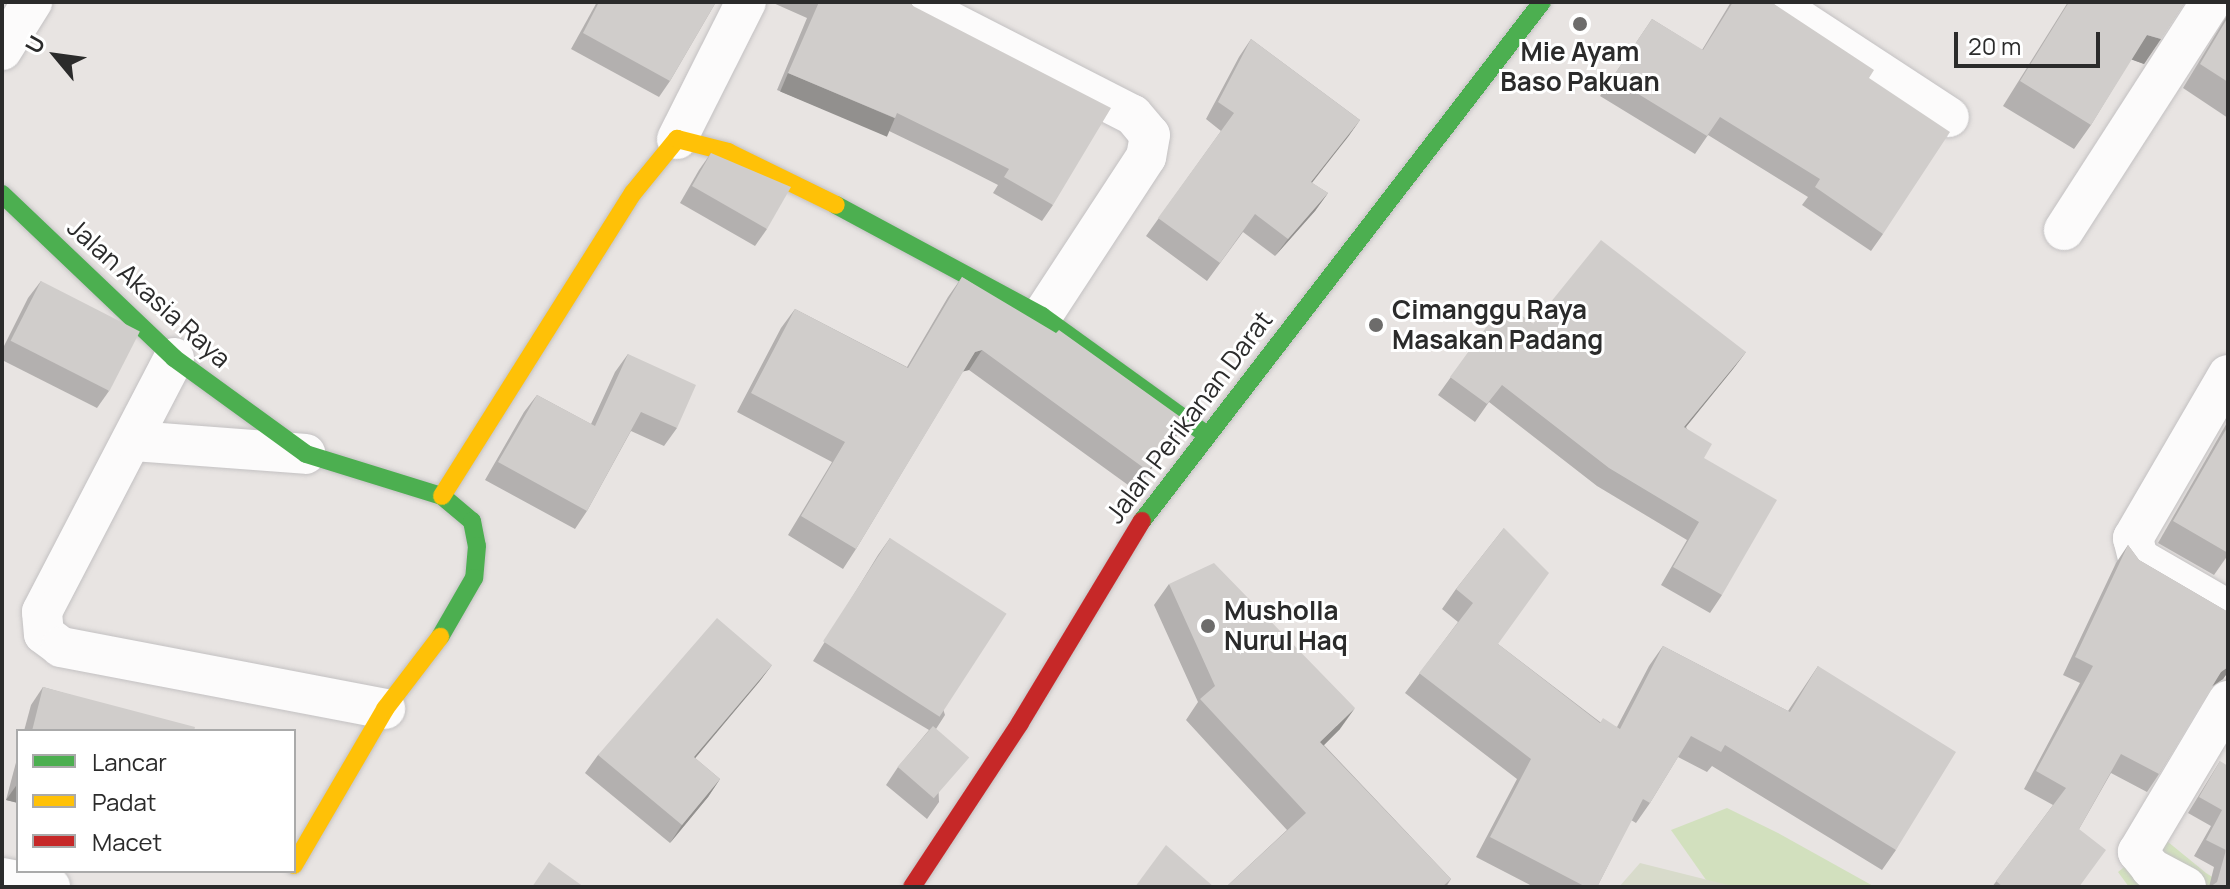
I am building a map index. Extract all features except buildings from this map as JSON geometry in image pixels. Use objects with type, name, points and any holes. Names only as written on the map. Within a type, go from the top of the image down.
[{"type":"street","points":[[2,50],[32,2]]},
{"type":"street","points":[[296,862],[385,709],[429,656],[474,578],[477,546],[472,521],[442,496],[633,193],[677,139],[746,2]]},
{"type":"street","points":[[912,2],[1133,115],[1150,135],[1146,157],[1042,316]]},
{"type":"street","name":"Jalan Perikanan Darat","points":[[912,887],[1020,723],[1124,545],[1542,2]]},
{"type":"street","points":[[1773,2],[1949,117]]},
{"type":"street","points":[[2064,230],[2211,2]]},
{"type":"street","points":[[677,139],[728,152],[923,248],[1042,316],[1207,435]]},
{"type":"street","name":"Jalan Akasia Raya","points":[[2,194],[174,358],[306,454],[442,496]]},
{"type":"street","points":[[174,358],[134,441],[42,612],[44,634],[61,647],[385,709]]},
{"type":"street","points":[[2228,375],[2133,538],[2138,558],[2228,610]]},
{"type":"street","points":[[134,441],[306,454]]},
{"type":"street","points":[[2186,887],[2151,868],[2138,852],[2228,701]]},
{"type":"street","points":[[2,878],[50,887]]},
{"type":"green space","points":[[1727,808],[1875,887],[1711,887],[1671,830]]},
{"type":"green space","points":[[2162,837],[2228,887],[2129,887],[2118,872]]},
{"type":"green space","points":[[1640,863],[1736,887],[1619,887]]},
{"type":"traffic: fast","points":[[1142,521],[1542,2]]},
{"type":"traffic: fast","points":[[2,194],[174,358],[306,454],[442,496],[472,521],[477,546],[474,578],[440,637]]},
{"type":"traffic: fast","points":[[836,205],[1042,316],[1207,435]]},
{"type":"traffic: slow","points":[[442,496],[633,193],[677,139],[728,152],[836,205]]},
{"type":"traffic: slow","points":[[296,862],[385,709],[440,637]]},
{"type":"traffic: jam","points":[[912,887],[1020,723],[1142,521]]},
{"type":"place","name":"Mie Ayam Baso Pakuan","points":[[1580,24]]},
{"type":"place","name":"Cimanggu Raya Masakan Padang","points":[[1376,325]]},
{"type":"place","name":"Musholla Nurul Haq","points":[[1208,626]]}]
